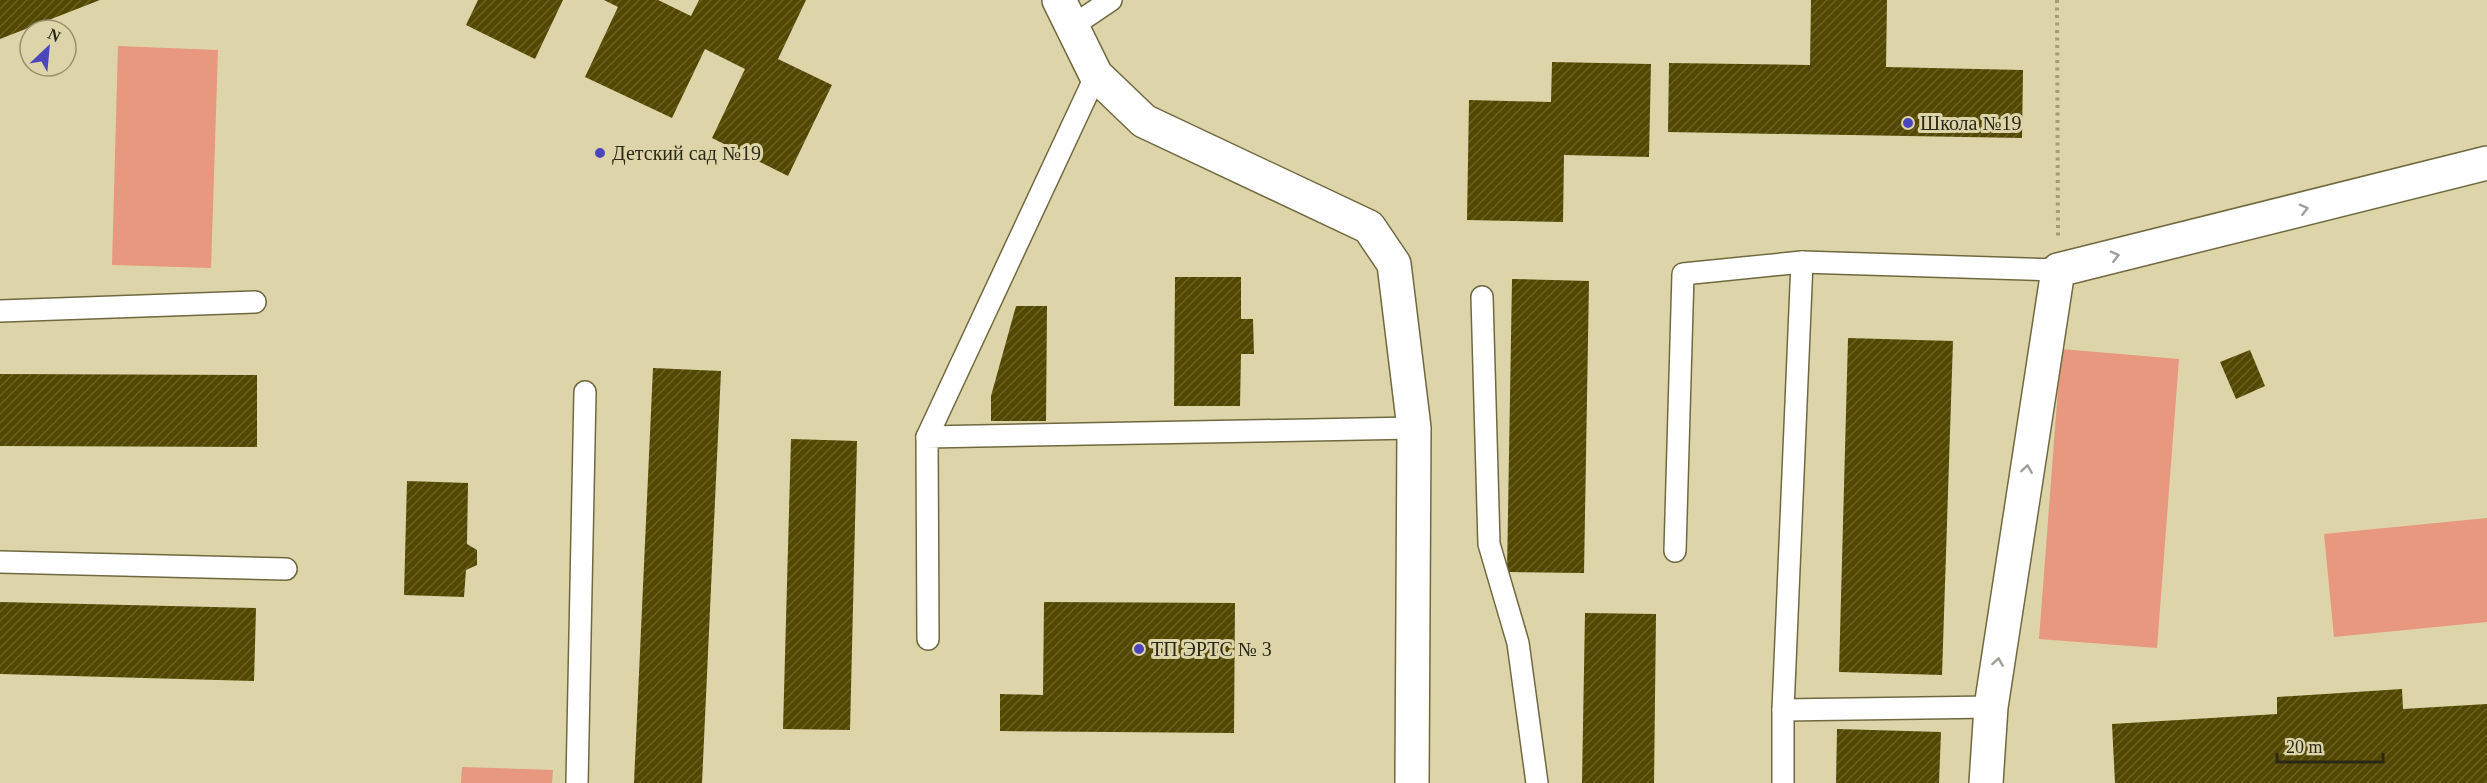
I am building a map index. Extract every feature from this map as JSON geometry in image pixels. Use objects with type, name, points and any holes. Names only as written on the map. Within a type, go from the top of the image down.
[{"type":"street","points":[[1065,14],[1096,75],[1143,121],[1369,227],[1394,264],[1414,428],[1412,783]]},
{"type":"street","points":[[1986,783],[1991,707],[2058,270],[2487,163]]},
{"type":"lane","points":[[1065,14],[1111,0]]},
{"type":"lane","points":[[928,639],[927,437],[1096,75]]},
{"type":"lane","points":[[1783,783],[1783,710],[1802,262]]},
{"type":"lane","points":[[1675,550],[1683,274],[1802,262],[2058,270]]},
{"type":"lane","points":[[1482,297],[1489,544],[1518,643],[1537,783]]},
{"type":"lane","points":[[0,311],[255,302]]},
{"type":"lane","points":[[577,783],[585,393]]},
{"type":"lane","points":[[927,437],[1414,428]]},
{"type":"lane","points":[[0,562],[286,569]]},
{"type":"lane","points":[[1783,710],[1991,707]]},
{"type":"path","points":[[2057,0],[2058,270]]},
{"type":"shaded area","points":[[118,46],[218,50],[211,268],[112,265]]},
{"type":"shaded area","points":[[2061,349],[2179,359],[2157,648],[2039,639]]},
{"type":"shaded area","points":[[2487,518],[2487,622],[2334,637],[2324,534]]},
{"type":"shaded area","points":[[462,767],[553,770],[552,783],[461,783]]},
{"type":"building","points":[[0,0],[100,0],[54,18],[18,18],[18,32],[0,39]]},
{"type":"building","points":[[478,0],[563,0],[535,59],[466,25]]},
{"type":"building","points":[[604,0],[658,0],[691,16],[699,0],[806,0],[778,59],[832,85],[788,176],[712,138],[745,69],[705,49],[672,118],[585,77],[618,7]]},
{"type":"building","points":[[1811,0],[1887,0],[1886,67],[2023,70],[2022,138],[1668,132],[1669,63],[1810,65]]},
{"type":"building","points":[[1552,62],[1651,64],[1649,157],[1564,155],[1563,222],[1467,220],[1469,100],[1551,102]]},
{"type":"building","points":[[1175,277],[1241,277],[1241,319],[1253,319],[1254,354],[1241,354],[1240,406],[1174,406]]},
{"type":"building","points":[[1512,279],[1589,281],[1584,573],[1507,572]]},
{"type":"building","points":[[1016,306],[1047,306],[1046,421],[991,421],[991,396]]},
{"type":"building","points":[[1848,338],[1953,341],[1942,675],[1839,672]]},
{"type":"building","points":[[2250,350],[2265,386],[2236,399],[2220,362]]},
{"type":"building","points":[[653,368],[721,371],[702,783],[634,783]]},
{"type":"building","points":[[0,374],[257,375],[257,447],[0,446]]},
{"type":"building","points":[[791,439],[857,441],[850,730],[783,729]]},
{"type":"building","points":[[407,481],[468,483],[467,544],[477,550],[477,565],[466,570],[464,597],[404,595]]},
{"type":"building","points":[[0,602],[256,608],[254,681],[0,674]]},
{"type":"building","name":"ТП ЭРТС № 3","points":[[1044,602],[1235,603],[1234,733],[1000,731],[1000,694],[1043,695]]},
{"type":"building","points":[[1585,613],[1656,614],[1654,783],[1582,783]]},
{"type":"building","points":[[2402,689],[2403,709],[2487,704],[2487,783],[2115,783],[2112,724],[2277,714],[2277,697]]},
{"type":"building","points":[[1837,729],[1941,732],[1939,783],[1836,783]]},
{"type":"place","name":"Школа №19","points":[[1908,123]]},
{"type":"place","name":"Детский сад №19","points":[[600,153]]},
{"type":"place","name":"ТП ЭРТС № 3","points":[[1139,649]]}]
